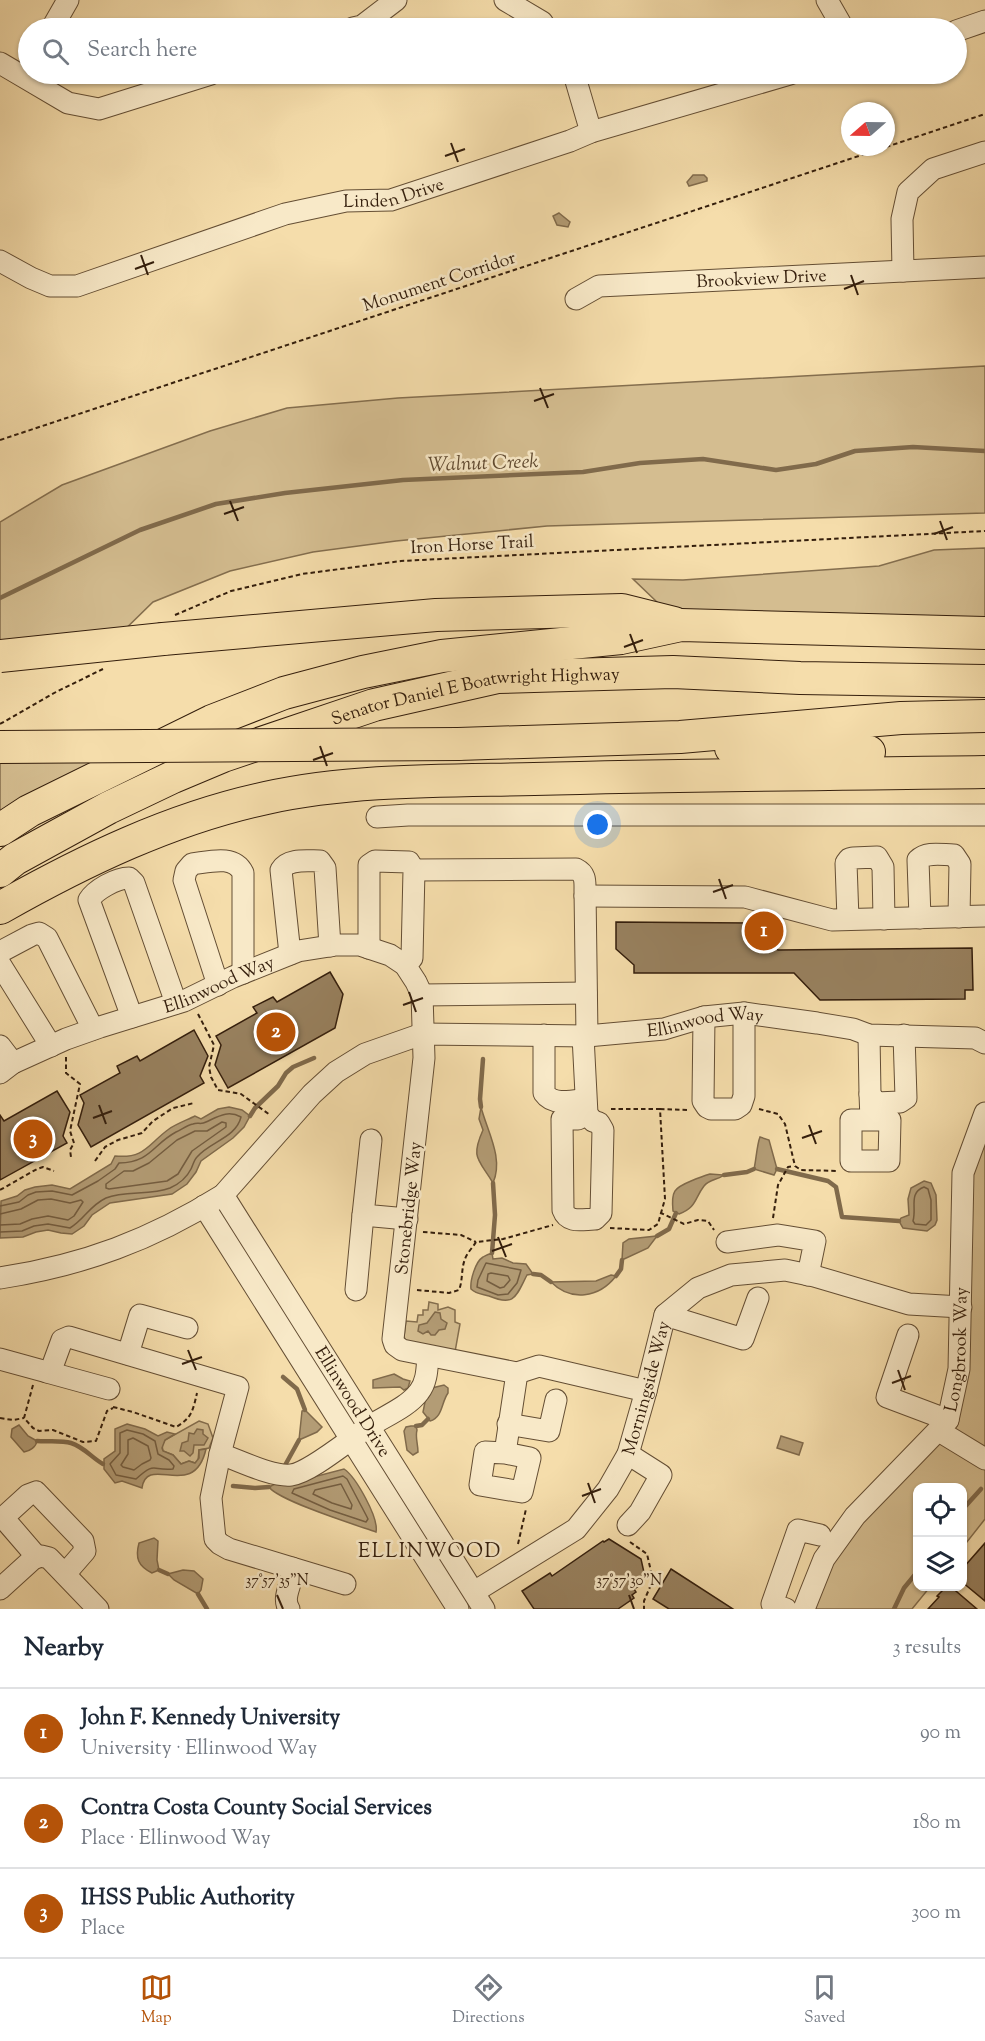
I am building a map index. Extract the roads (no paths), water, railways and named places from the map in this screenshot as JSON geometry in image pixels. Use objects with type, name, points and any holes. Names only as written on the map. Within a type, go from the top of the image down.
[{"type":"highway","points":[[0,656],[165,630],[436,615],[622,610],[681,625]]},
{"type":"highway","name":"Senator Daniel E Boatwright Highway","points":[[0,830],[29,811],[212,721],[284,693],[363,672],[442,656],[621,638],[681,625],[985,633]]},
{"type":"highway","name":"Senator Daniel E Boatwright Highway","points":[[0,871],[15,859],[108,808],[223,756],[374,705],[498,677],[673,672],[800,678],[985,681]]},
{"type":"highway","points":[[0,747],[458,744],[680,737],[901,718],[985,716]]},
{"type":"highway","points":[[680,737],[745,751],[985,754]]},
{"type":"highway","points":[[0,908],[59,874],[150,834],[202,815],[267,797],[368,783],[641,776],[985,772]]},
{"type":"street","points":[[58,18],[68,0]]},
{"type":"street","points":[[372,18],[396,0]]},
{"type":"street","points":[[505,0],[535,18]]},
{"type":"street","points":[[827,0],[837,18]]},
{"type":"street","points":[[967,27],[985,21]]},
{"type":"street","points":[[0,63],[18,70]]},
{"type":"street","points":[[41,84],[68,103],[99,109],[179,84]]},
{"type":"street","points":[[577,84],[591,132]]},
{"type":"street","name":"Linden Drive","points":[[0,261],[50,286],[77,286],[285,214],[346,201],[391,200],[559,145],[591,132],[756,84]]},
{"type":"street","points":[[903,271],[902,219],[908,192],[933,169],[985,152]]},
{"type":"street","name":"Brookview Drive","points":[[576,299],[599,286],[985,267]]},
{"type":"street","points":[[377,817],[718,814],[985,816]]},
{"type":"street","points":[[920,918],[918,860],[921,856],[927,855],[954,855],[960,864],[959,916]]},
{"type":"street","points":[[848,920],[846,863],[853,858],[878,857],[883,867],[884,918]]},
{"type":"street","points":[[218,985],[184,880],[186,871],[192,864],[230,861],[239,865],[243,873],[243,973]]},
{"type":"street","points":[[290,954],[281,870],[284,865],[291,862],[320,861],[325,868],[330,946]]},
{"type":"street","points":[[369,948],[369,865],[375,861],[409,862],[414,870],[412,958],[405,965],[422,995],[423,1034]]},
{"type":"street","points":[[414,870],[576,869],[584,876],[586,1108],[593,1122],[599,1123],[603,1130],[601,1213],[595,1220],[569,1220],[563,1210],[562,1119],[578,1119],[586,1108]]},
{"type":"street","points":[[132,1017],[89,900],[92,894],[123,878],[129,878],[134,883],[183,1000]]},
{"type":"street","points":[[585,896],[746,897],[832,920],[985,916]]},
{"type":"street","points":[[0,952],[32,935],[39,933],[47,938],[93,1029]]},
{"type":"street","name":"Ellinwood Way","points":[[7,1068],[59,1042],[183,1000],[298,951],[330,946],[360,945],[390,955],[405,965]]},
{"type":"street","points":[[0,964],[59,1042]]},
{"type":"street","points":[[422,995],[586,993]]},
{"type":"street","points":[[704,1017],[703,1101],[711,1109],[735,1109],[741,1105],[744,1096],[744,1013]]},
{"type":"street","name":"Ellinwood Way","points":[[0,1278],[57,1268],[110,1252],[165,1228],[204,1206],[223,1195],[312,1094],[336,1072],[365,1054],[423,1034],[585,1036],[664,1029],[704,1017],[744,1013],[853,1029],[869,1035],[975,1038],[985,1043]]},
{"type":"street","name":"Stonebridge Way","points":[[423,1034],[424,1058],[393,1340],[395,1345],[402,1350],[428,1356],[517,1373],[539,1366],[646,1391]]},
{"type":"street","points":[[544,1035],[544,1093],[547,1098],[586,1108]]},
{"type":"street","points":[[869,1035],[871,1120]]},
{"type":"street","points":[[870,1094],[876,1103],[900,1102],[906,1098],[903,1035]]},
{"type":"street","points":[[0,1046],[7,1068]]},
{"type":"street","name":"Longbrook Way","points":[[804,1609],[824,1560],[855,1516],[944,1426],[959,1369],[963,1173],[985,1113]]},
{"type":"street","points":[[851,1120],[871,1120],[890,1120],[889,1161],[851,1161],[851,1120]]},
{"type":"street","points":[[356,1290],[371,1140]]},
{"type":"street","name":"Ellinwood Drive","points":[[223,1195],[479,1601]]},
{"type":"street","name":"Ellinwood Drive","points":[[204,1206],[458,1609]]},
{"type":"street","points":[[363,1215],[406,1225]]},
{"type":"street","points":[[727,1242],[777,1235],[815,1241],[808,1275]]},
{"type":"street","name":"Morningside Way","points":[[479,1601],[524,1561],[576,1529],[608,1489],[628,1454],[665,1315],[698,1288],[730,1275],[785,1270],[909,1304],[961,1307]]},
{"type":"street","points":[[665,1315],[743,1339],[758,1298]]},
{"type":"street","points":[[128,1354],[140,1315],[187,1328]]},
{"type":"street","points":[[908,1335],[887,1397],[944,1426],[985,1459]]},
{"type":"street","points":[[42,1371],[51,1370],[62,1340],[69,1337],[238,1387],[211,1498],[215,1539],[230,1549],[345,1584]]},
{"type":"street","points":[[220,1454],[276,1473],[292,1475],[301,1471],[322,1460],[410,1401],[426,1381],[428,1356]]},
{"type":"street","points":[[0,1359],[42,1371],[111,1399]]},
{"type":"street","points":[[505,1453],[517,1373]]},
{"type":"street","points":[[508,1427],[549,1431],[556,1400]]},
{"type":"street","points":[[485,1452],[505,1453],[530,1458],[522,1491],[480,1485],[485,1452]]},
{"type":"street","points":[[628,1454],[661,1475],[628,1533]]},
{"type":"street","points":[[37,1557],[6,1521],[6,1515],[28,1495],[36,1492],[83,1541],[85,1551],[65,1574]]},
{"type":"street","points":[[786,1609],[772,1604],[798,1530],[820,1535]]},
{"type":"street","points":[[0,1589],[40,1556],[49,1558],[98,1609]]},
{"type":"street","points":[[289,1609],[286,1596],[293,1576],[292,1568]]},
{"type":"water","points":[[693,175],[704,175],[707,181],[689,186],[687,182]]},
{"type":"water","points":[[559,213],[570,222],[568,227],[557,225],[553,216]]},
{"type":"water","points":[[229,1107],[242,1110],[250,1116],[244,1127],[233,1138],[201,1161],[187,1184],[172,1194],[110,1203],[92,1215],[84,1226],[72,1234],[48,1230],[23,1237],[0,1238],[1,1201],[35,1187],[52,1185],[70,1189],[111,1164],[115,1156],[140,1153],[175,1125],[195,1116],[201,1119],[218,1109]]},
{"type":"water","points":[[481,1107],[496,1154],[496,1174],[493,1183],[480,1163],[477,1153],[483,1130],[479,1119]]},
{"type":"water","points":[[760,1137],[769,1140],[777,1169],[774,1175],[754,1169]]},
{"type":"water","points":[[710,1174],[724,1175],[706,1184],[689,1208],[679,1214],[673,1211],[673,1195],[677,1188]]},
{"type":"water","points":[[924,1181],[931,1183],[936,1195],[937,1220],[935,1225],[927,1231],[903,1228],[899,1221],[909,1215],[908,1199],[911,1188]]},
{"type":"water","points":[[657,1236],[648,1248],[622,1260],[623,1243],[629,1239]]},
{"type":"water","points":[[492,1253],[493,1259],[502,1258],[513,1263],[526,1264],[533,1274],[527,1275],[517,1294],[510,1300],[498,1299],[471,1289],[475,1267],[480,1259]]},
{"type":"water","points":[[611,1275],[616,1276],[609,1283],[585,1295],[567,1293],[551,1282],[596,1281]]},
{"type":"water","points":[[435,1312],[440,1313],[441,1319],[447,1323],[445,1329],[439,1330],[435,1335],[431,1335],[428,1331],[423,1334],[418,1331],[419,1325],[427,1323]]},
{"type":"water","points":[[394,1374],[410,1381],[408,1388],[404,1390],[400,1387],[373,1388],[373,1380]]},
{"type":"water","points":[[444,1385],[448,1388],[448,1393],[440,1413],[430,1421],[423,1412],[425,1402],[432,1388]]},
{"type":"water","points":[[305,1410],[322,1427],[317,1432],[299,1440],[302,1411]]},
{"type":"water","points":[[127,1424],[145,1429],[158,1436],[167,1432],[175,1434],[165,1440],[162,1448],[181,1464],[189,1461],[195,1463],[199,1458],[199,1450],[206,1449],[200,1464],[192,1473],[152,1475],[146,1478],[142,1488],[122,1481],[115,1483],[104,1469],[104,1459],[115,1451],[115,1429]]},
{"type":"water","points":[[19,1425],[28,1436],[37,1441],[28,1451],[24,1452],[11,1437],[12,1429]]},
{"type":"water","points":[[416,1426],[417,1430],[418,1452],[413,1455],[407,1450],[404,1431],[406,1427]]},
{"type":"water","points":[[197,1429],[203,1430],[203,1434],[208,1438],[204,1445],[194,1445],[190,1456],[180,1451],[182,1443],[188,1441],[189,1433],[194,1434]]},
{"type":"water","points":[[781,1436],[803,1443],[799,1455],[777,1448]]},
{"type":"water","points":[[344,1469],[366,1498],[374,1517],[376,1532],[302,1506],[269,1487],[275,1484],[283,1485]]},
{"type":"water","points":[[154,1538],[158,1541],[159,1570],[152,1573],[141,1564],[137,1553],[139,1543]]},
{"type":"water","points":[[183,1570],[194,1571],[203,1579],[198,1594],[168,1574]]},
{"type":"waterway","name":"Walnut Creek","points":[[0,598],[140,530],[216,504],[285,493],[403,480],[583,472],[640,463],[703,459],[776,470],[816,464],[855,451],[913,447],[985,451]]},
{"type":"waterway","points":[[250,1116],[255,1108],[278,1086],[286,1073],[293,1067],[314,1058]]},
{"type":"waterway","points":[[481,1107],[483,1059]]},
{"type":"waterway","points":[[724,1175],[754,1169]]},
{"type":"waterway","points":[[777,1169],[828,1181],[836,1187],[842,1217],[899,1221]]},
{"type":"waterway","points":[[492,1253],[495,1215],[493,1183]]},
{"type":"waterway","points":[[657,1236],[669,1229],[676,1213]]},
{"type":"waterway","points":[[616,1276],[621,1269],[622,1260]]},
{"type":"waterway","points":[[533,1274],[541,1275],[551,1282]]},
{"type":"waterway","points":[[283,1377],[297,1389],[305,1410]]},
{"type":"waterway","points":[[416,1426],[422,1425],[428,1419]]},
{"type":"waterway","points":[[283,1469],[299,1440]]},
{"type":"waterway","points":[[37,1441],[71,1443],[103,1464]]},
{"type":"waterway","points":[[233,1486],[269,1487]]},
{"type":"waterway","points":[[967,1504],[981,1489]]},
{"type":"waterway","points":[[159,1570],[168,1574]]},
{"type":"waterway","points":[[894,1609],[904,1588],[913,1577]]},
{"type":"waterway","points":[[198,1594],[207,1609]]},
{"type":"place","name":"John F. Kennedy University","points":[[764,931]]},
{"type":"place","name":"Contra Costa County Social Services","points":[[276,1032]]},
{"type":"place","name":"IHSS Public Authority","points":[[33,1139]]},
{"type":"district","name":"ELLINWOOD","points":[[430,1550]]}]
